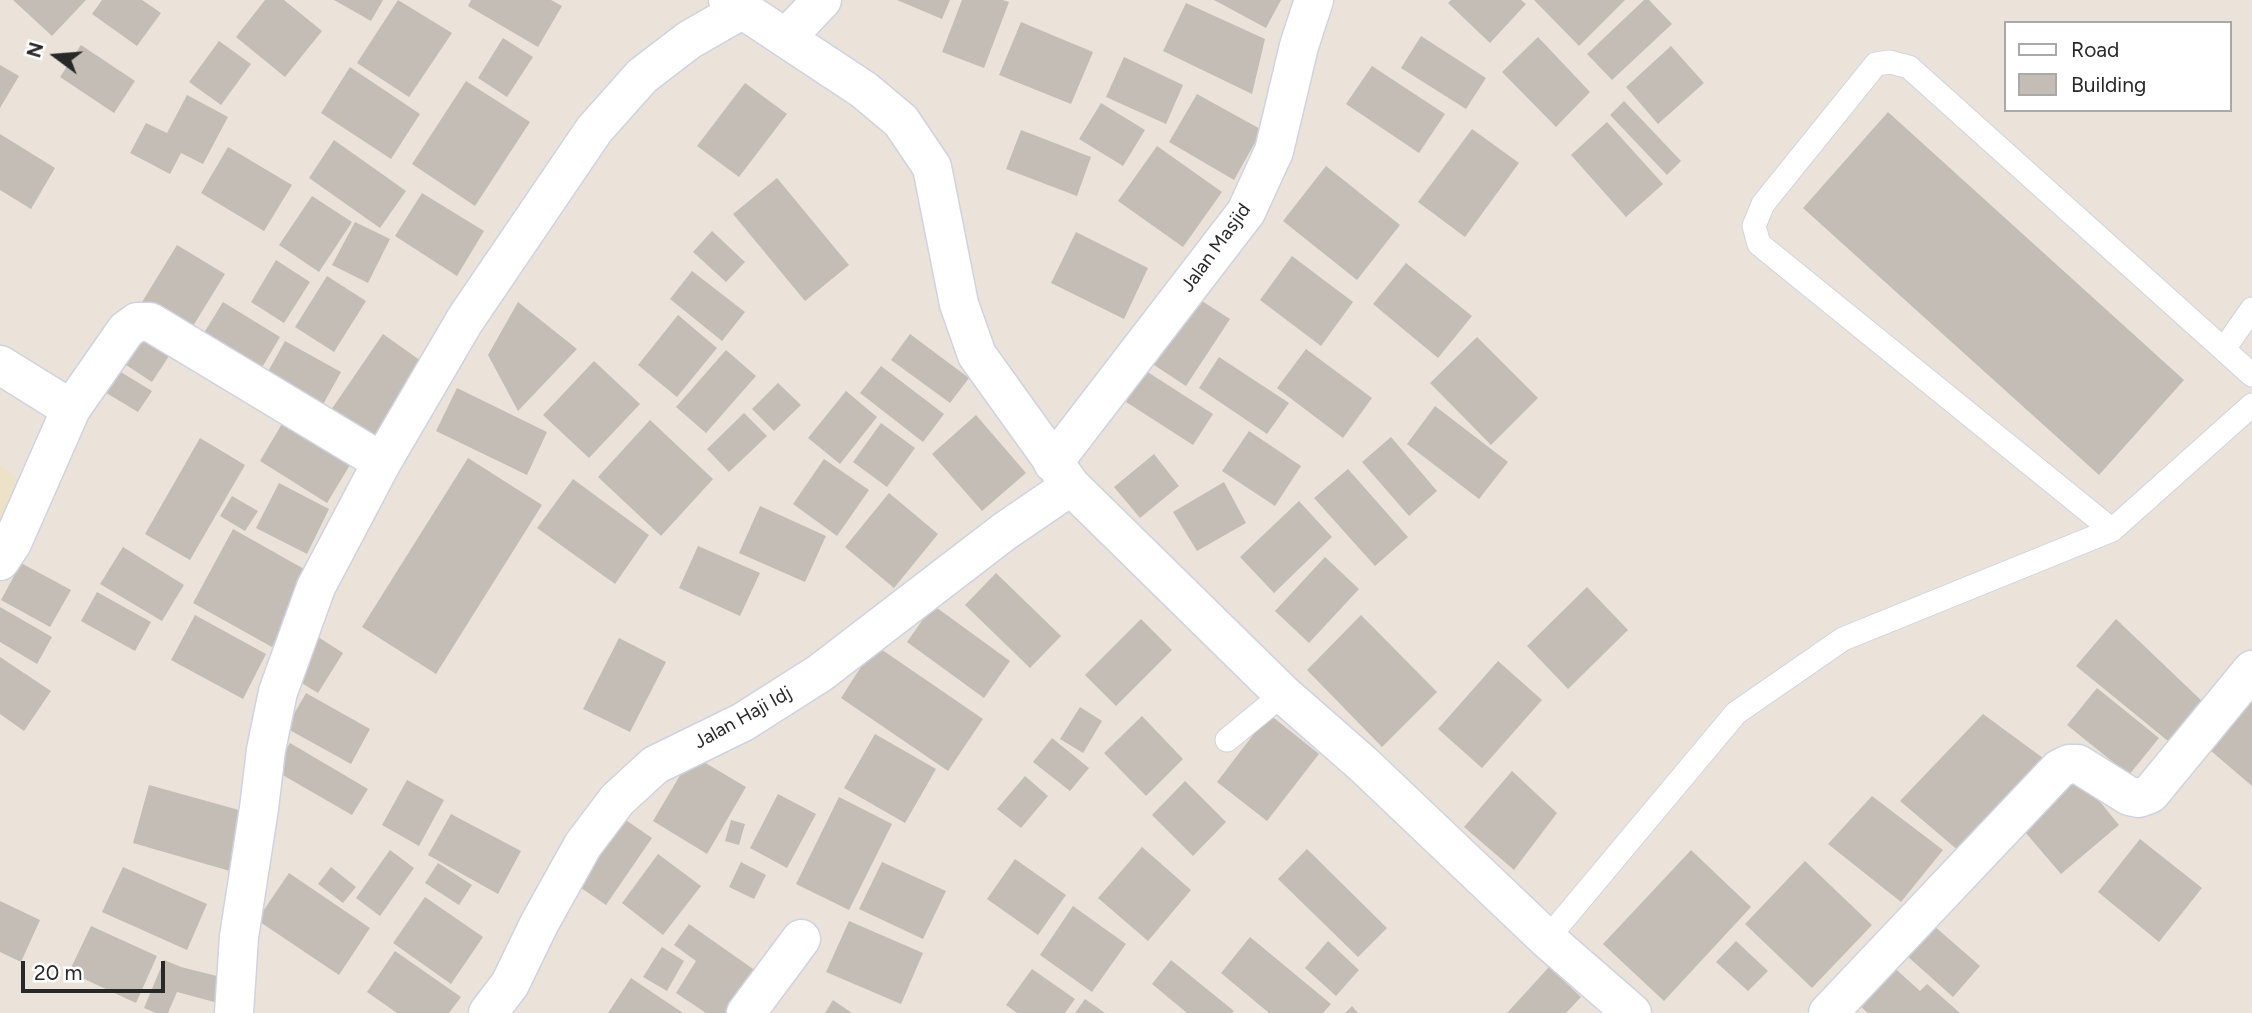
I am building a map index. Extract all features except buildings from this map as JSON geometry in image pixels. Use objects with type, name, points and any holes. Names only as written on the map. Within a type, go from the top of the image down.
[{"type":"street","points":[[786,38],[822,0]]},
{"type":"street","name":"Jalan Masjid","points":[[1062,475],[1246,212],[1273,151],[1299,46],[1314,0]]},
{"type":"street","points":[[234,1013],[239,937],[266,750],[278,692],[316,587],[382,463],[464,320],[594,130],[642,76],[736,4],[864,90],[901,121],[932,167],[959,304],[977,355],[1062,475],[1283,694],[1364,765],[1547,939],[1632,1013]]},
{"type":"street","points":[[0,561],[12,543],[71,409],[126,330],[137,322],[150,322],[382,463]]},
{"type":"street","points":[[0,365],[71,409]]},
{"type":"street","name":"Jalan Haji Idj","points":[[488,1013],[510,984],[583,845],[617,800],[655,765],[743,722],[820,673],[1005,531],[1062,475]]},
{"type":"street","points":[[1828,1013],[2059,769],[2069,764],[2078,764],[2129,796],[2138,798],[2150,794],[2252,670]]},
{"type":"street","points":[[746,1013],[801,939]]},
{"type":"lane","points":[[2112,530],[1759,244],[1754,226],[1762,204],[1875,64],[1890,61],[1909,67],[2252,375]]},
{"type":"lane","points":[[2224,349],[2252,309]]},
{"type":"lane","points":[[1547,939],[1736,713],[1843,639],[2112,530],[2252,405]]},
{"type":"lane","points":[[1227,740],[1283,694]]},
{"type":"shaded area","points":[[0,464],[28,488],[0,534]]}]
